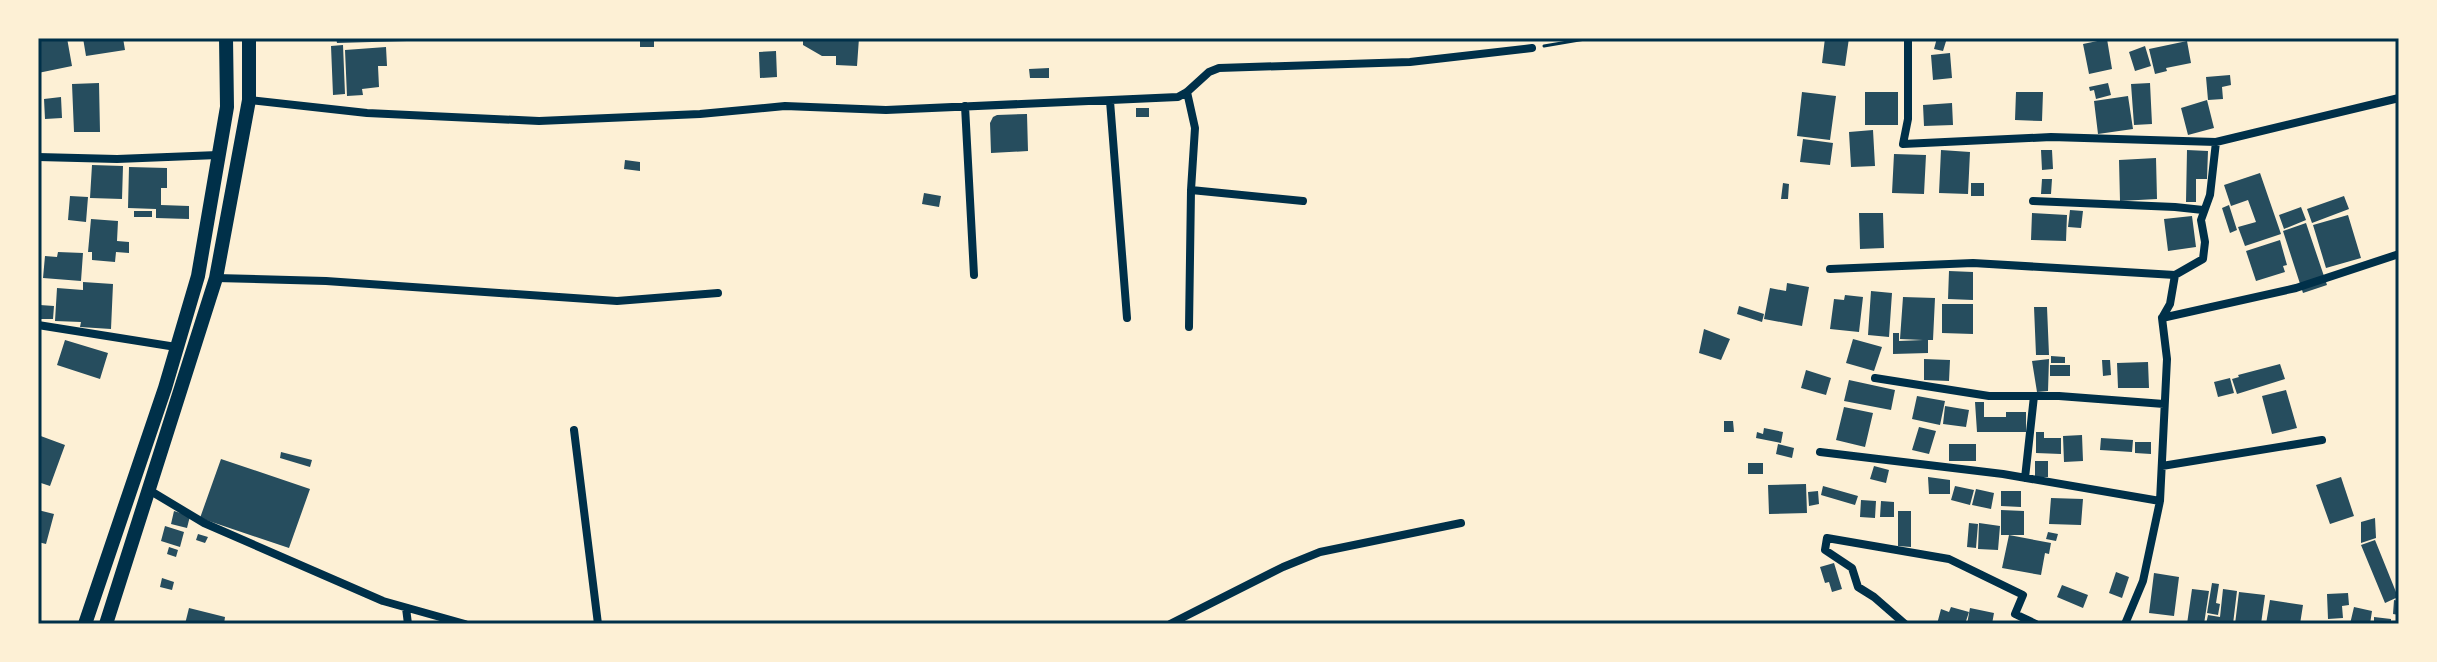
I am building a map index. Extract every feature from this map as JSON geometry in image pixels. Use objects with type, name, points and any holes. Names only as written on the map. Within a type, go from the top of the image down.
[{"type":"main road","points":[[85,624],[165,388],[198,276],[227,107],[226,38]]},
{"type":"main road","points":[[106,624],[216,278],[249,100],[249,38]]},
{"type":"street","points":[[1908,38],[1908,119],[1903,144],[2051,137],[2216,142],[2399,98]]},
{"type":"street","points":[[249,100],[367,113],[539,121],[700,114],[785,106],[886,110],[1110,101],[1178,97],[1209,72],[1219,68],[1410,62],[1532,48]]},
{"type":"street","points":[[1187,92],[1195,128],[1189,327]]},
{"type":"street","points":[[1110,101],[1127,318]]},
{"type":"street","points":[[965,106],[974,275]]},
{"type":"street","points":[[1830,269],[1973,263],[2175,275],[2203,259],[2205,242],[2201,220],[2210,195],[2216,142]]},
{"type":"street","points":[[38,157],[117,159],[218,155]]},
{"type":"street","points":[[1191,190],[1303,201]]},
{"type":"street","points":[[2033,201],[2203,210]]},
{"type":"street","points":[[2162,318],[2296,288],[2399,254]]},
{"type":"street","points":[[2125,624],[2143,581],[2160,501],[2167,359],[2162,318],[2170,304],[2175,275]]},
{"type":"street","points":[[216,278],[326,281],[617,301],[718,293]]},
{"type":"street","points":[[38,325],[176,347]]},
{"type":"street","points":[[1875,378],[1989,396],[2164,404]]},
{"type":"street","points":[[2025,478],[2034,396]]},
{"type":"street","points":[[574,430],[598,624]]},
{"type":"street","points":[[2162,466],[2322,440]]},
{"type":"street","points":[[1820,452],[2025,478],[2160,501]]},
{"type":"street","points":[[149,490],[204,523],[383,601],[465,624]]},
{"type":"street","points":[[1170,624],[1283,567],[1320,552],[1461,523]]},
{"type":"street","points":[[1905,624],[1858,587],[1852,568],[1825,550],[1827,538],[1949,559],[2020,592],[2023,595],[2016,616],[2036,624]]},
{"type":"street","points":[[406,608],[408,624]]},
{"type":"path","points":[[1532,48],[1591,38]]},
{"type":"building","points":[[67,38],[72,66],[38,73],[38,41]]},
{"type":"building","points":[[83,38],[123,38],[125,50],[86,56]]},
{"type":"building","points":[[336,38],[407,38],[407,41],[337,43]]},
{"type":"building","points":[[640,38],[654,38],[654,47],[640,47]]},
{"type":"building","points":[[803,38],[859,38],[857,66],[836,65],[836,56],[822,56],[803,45]]},
{"type":"building","points":[[1825,38],[1849,38],[1845,66],[1822,63]]},
{"type":"building","points":[[1937,38],[1947,38],[1943,51],[1934,49]]},
{"type":"building","points":[[2107,39],[2112,69],[2089,74],[2083,44]]},
{"type":"building","points":[[2187,41],[2191,63],[2166,68],[2167,71],[2155,74],[2149,49]]},
{"type":"building","points":[[343,45],[345,94],[333,95],[331,46]]},
{"type":"building","points":[[2145,46],[2151,66],[2135,71],[2129,52]]},
{"type":"building","points":[[386,47],[387,66],[378,66],[379,87],[362,89],[363,95],[347,96],[345,50]]},
{"type":"building","points":[[776,51],[777,77],[760,78],[759,52]]},
{"type":"building","points":[[1950,53],[1952,78],[1933,80],[1931,55]]},
{"type":"building","points":[[1049,68],[1049,78],[1030,78],[1029,69]]},
{"type":"building","points":[[2230,75],[2231,85],[2222,87],[2223,99],[2208,100],[2206,77]]},
{"type":"building","points":[[99,83],[100,132],[74,132],[72,84]]},
{"type":"building","points":[[2108,83],[2111,95],[2096,99],[2094,90],[2090,91],[2089,87]]},
{"type":"building","points":[[2150,83],[2152,124],[2134,125],[2131,84]]},
{"type":"building","points":[[1802,92],[1836,96],[1830,140],[1797,136]]},
{"type":"building","points":[[1865,92],[1898,92],[1898,125],[1865,125]]},
{"type":"building","points":[[2016,92],[2043,92],[2042,121],[2015,120]]},
{"type":"building","points":[[2128,96],[2133,129],[2098,134],[2094,101]]},
{"type":"building","points":[[61,97],[62,118],[45,119],[44,99]]},
{"type":"building","points":[[2207,100],[2214,128],[2188,135],[2181,108]]},
{"type":"building","points":[[1952,103],[1953,125],[1924,126],[1923,105]]},
{"type":"building","points":[[1136,108],[1149,108],[1149,117],[1136,117]]},
{"type":"building","points":[[1027,114],[1028,151],[991,153],[990,123],[993,117]]},
{"type":"building","points":[[1873,130],[1875,166],[1851,167],[1849,132]]},
{"type":"building","points":[[1803,139],[1833,143],[1830,165],[1800,162]]},
{"type":"building","points":[[1941,150],[1970,152],[1968,194],[1939,193]]},
{"type":"building","points":[[2041,150],[2052,150],[2053,169],[2042,170]]},
{"type":"building","points":[[2187,150],[2208,151],[2207,179],[2196,179],[2196,202],[2186,202]]},
{"type":"building","points":[[1894,154],[1926,155],[1924,194],[1892,193]]},
{"type":"building","points":[[2156,158],[2157,199],[2120,201],[2119,160]]},
{"type":"building","points":[[625,160],[640,162],[640,171],[624,169]]},
{"type":"building","points":[[92,165],[123,166],[122,199],[90,198]]},
{"type":"building","points":[[129,167],[167,168],[167,188],[161,188],[161,205],[189,206],[189,219],[156,218],[156,209],[128,208]]},
{"type":"building","points":[[2260,173],[2281,234],[2245,246],[2238,227],[2256,222],[2248,200],[2231,206],[2224,185]]},
{"type":"building","points":[[2042,179],[2052,179],[2051,194],[2041,194]]},
{"type":"building","points":[[1783,183],[1789,184],[1788,199],[1781,199]]},
{"type":"building","points":[[1971,183],[1984,183],[1984,196],[1971,196]]},
{"type":"building","points":[[924,193],[941,196],[939,207],[922,204]]},
{"type":"building","points":[[70,196],[88,197],[86,222],[68,220]]},
{"type":"building","points":[[2344,196],[2349,209],[2312,223],[2307,209]]},
{"type":"building","points":[[2229,205],[2237,230],[2230,233],[2222,208]]},
{"type":"building","points":[[2301,207],[2306,220],[2284,229],[2279,215]]},
{"type":"building","points":[[2070,210],[2083,211],[2081,228],[2068,227]]},
{"type":"building","points":[[134,211],[152,211],[152,217],[134,217]]},
{"type":"building","points":[[1859,213],[1883,213],[1884,248],[1860,249]]},
{"type":"building","points":[[2032,213],[2067,215],[2066,241],[2031,240]]},
{"type":"building","points":[[2348,215],[2361,258],[2326,268],[2313,225]]},
{"type":"building","points":[[2192,216],[2196,247],[2168,251],[2164,219]]},
{"type":"building","points":[[91,219],[118,221],[117,241],[129,242],[129,253],[116,252],[115,262],[92,260],[92,252],[88,252]]},
{"type":"building","points":[[2306,223],[2327,285],[2303,293],[2283,231]]},
{"type":"building","points":[[2280,240],[2287,265],[2283,266],[2285,272],[2256,281],[2246,251]]},
{"type":"building","points":[[58,252],[83,253],[81,281],[43,278],[45,256],[57,257]]},
{"type":"building","points":[[1949,271],[1973,272],[1973,300],[1948,299]]},
{"type":"building","points":[[83,282],[113,284],[111,329],[80,327],[81,322],[55,321],[57,288],[83,290]]},
{"type":"building","points":[[1787,283],[1809,287],[1802,326],[1764,319],[1770,288],[1786,291]]},
{"type":"building","points":[[1871,291],[1892,293],[1889,337],[1868,335]]},
{"type":"building","points":[[1845,295],[1863,297],[1859,332],[1830,329],[1834,299],[1844,300]]},
{"type":"building","points":[[1903,297],[1935,298],[1933,340],[1928,340],[1928,353],[1893,354],[1893,333],[1899,333],[1899,341],[1923,340],[1900,339]]},
{"type":"building","points":[[1942,304],[1973,304],[1973,334],[1942,333]]},
{"type":"building","points":[[40,305],[54,306],[53,319],[40,319]]},
{"type":"building","points":[[1739,306],[1764,314],[1762,322],[1737,314]]},
{"type":"building","points":[[2034,307],[2047,307],[2049,355],[2036,355]]},
{"type":"building","points":[[1704,329],[1730,339],[1721,360],[1699,353]]},
{"type":"building","points":[[1853,339],[1882,347],[1874,371],[1846,363]]},
{"type":"building","points":[[65,340],[108,353],[100,379],[57,365]]},
{"type":"building","points":[[2051,356],[2065,357],[2065,363],[2051,363]]},
{"type":"building","points":[[1924,359],[1950,360],[1949,381],[1924,380]]},
{"type":"building","points":[[2049,359],[2048,391],[2037,392],[2032,361]]},
{"type":"building","points":[[2102,360],[2110,360],[2111,375],[2103,376]]},
{"type":"building","points":[[2148,362],[2149,388],[2118,388],[2117,363]]},
{"type":"building","points":[[2280,364],[2285,379],[2237,394],[2232,379]]},
{"type":"building","points":[[2050,365],[2070,365],[2070,376],[2050,376]]},
{"type":"building","points":[[1806,370],[1831,378],[1826,395],[1801,388]]},
{"type":"building","points":[[2230,378],[2234,393],[2218,397],[2214,382]]},
{"type":"building","points":[[1849,380],[1895,390],[1891,410],[1844,401]]},
{"type":"building","points":[[2286,390],[2297,428],[2272,434],[2262,396]]},
{"type":"building","points":[[1917,396],[1945,401],[1940,425],[1912,419]]},
{"type":"building","points":[[1975,402],[1984,402],[1984,417],[2006,417],[2006,412],[2026,412],[2026,432],[1977,432]]},
{"type":"building","points":[[1945,406],[1969,410],[1966,427],[1943,424]]},
{"type":"building","points":[[1844,407],[1873,413],[1865,447],[1836,440]]},
{"type":"building","points":[[1724,421],[1733,421],[1734,432],[1724,432]]},
{"type":"building","points":[[1919,427],[1936,431],[1929,454],[1912,450]]},
{"type":"building","points":[[1764,428],[1783,432],[1781,443],[1756,438],[1757,432],[1763,434]]},
{"type":"building","points":[[2036,432],[2044,432],[2044,438],[2061,438],[2061,454],[2036,453]]},
{"type":"building","points":[[38,435],[65,445],[50,486],[38,482]]},
{"type":"building","points":[[2082,435],[2083,461],[2064,462],[2063,436]]},
{"type":"building","points":[[2101,438],[2133,440],[2132,452],[2100,450]]},
{"type":"building","points":[[2135,442],[2151,442],[2151,454],[2135,453]]},
{"type":"building","points":[[1778,444],[1794,448],[1792,458],[1776,454]]},
{"type":"building","points":[[1949,444],[1976,444],[1976,461],[1949,461]]},
{"type":"building","points":[[281,452],[312,460],[310,467],[280,458]]},
{"type":"building","points":[[221,459],[310,489],[289,548],[200,518]]},
{"type":"building","points":[[2035,461],[2048,461],[2048,477],[2035,477]]},
{"type":"building","points":[[1748,463],[1763,463],[1763,474],[1748,474]]},
{"type":"building","points":[[1874,466],[1889,470],[1886,483],[1870,479]]},
{"type":"building","points":[[1928,477],[1950,480],[1950,494],[1929,494]]},
{"type":"building","points":[[2341,477],[2354,516],[2330,524],[2316,485]]},
{"type":"building","points":[[1806,484],[1807,513],[1769,514],[1768,485]]},
{"type":"building","points":[[1823,486],[1858,496],[1855,505],[1821,495]]},
{"type":"building","points":[[1955,486],[1974,490],[1970,505],[1951,500]]},
{"type":"building","points":[[1976,489],[1994,493],[1991,509],[1972,505]]},
{"type":"building","points":[[1818,491],[1819,504],[1809,506],[1808,492]]},
{"type":"building","points":[[2001,491],[2021,491],[2021,507],[2001,506]]},
{"type":"building","points":[[2051,498],[2083,499],[2081,525],[2049,524]]},
{"type":"building","points":[[1861,500],[1876,501],[1875,518],[1860,517]]},
{"type":"building","points":[[1881,501],[1894,502],[1894,517],[1880,517]]},
{"type":"building","points":[[38,510],[54,514],[46,544],[38,542]]},
{"type":"building","points":[[2001,510],[2024,511],[2024,535],[2001,535]]},
{"type":"building","points":[[174,511],[190,516],[187,528],[171,524]]},
{"type":"building","points":[[1898,511],[1911,511],[1911,547],[1898,546]]},
{"type":"building","points":[[2375,518],[2376,538],[2361,543],[2361,522]]},
{"type":"building","points":[[1969,523],[1978,524],[1976,548],[1967,547]]},
{"type":"building","points":[[1979,523],[2000,526],[1998,550],[1978,549]]},
{"type":"building","points":[[165,526],[184,532],[180,547],[161,541]]},
{"type":"building","points":[[2048,532],[2058,534],[2056,541],[2046,539]]},
{"type":"building","points":[[198,534],[208,537],[205,543],[196,540]]},
{"type":"building","points":[[2009,535],[2051,543],[2049,554],[2045,553],[2041,575],[2002,568]]},
{"type":"building","points":[[2375,540],[2398,597],[2385,603],[2361,545]]},
{"type":"building","points":[[169,547],[178,550],[176,557],[167,554]]},
{"type":"building","points":[[1834,563],[1842,589],[1832,592],[1829,582],[1825,583],[1820,567]]},
{"type":"building","points":[[2116,572],[2129,577],[2122,598],[2109,593]]},
{"type":"building","points":[[2154,573],[2179,577],[2174,616],[2149,613]]},
{"type":"building","points":[[162,578],[174,582],[172,590],[160,587]]},
{"type":"building","points":[[2212,583],[2219,584],[2218,615],[2207,613]]},
{"type":"building","points":[[2062,585],[2088,595],[2083,608],[2057,597]]},
{"type":"building","points":[[2192,589],[2209,591],[2204,624],[2187,624]]},
{"type":"building","points":[[2223,589],[2237,591],[2233,624],[2206,624],[2208,615],[2220,617]]},
{"type":"building","points":[[2239,592],[2265,595],[2261,624],[2235,624]]},
{"type":"building","points":[[2348,593],[2349,605],[2342,606],[2343,618],[2328,619],[2327,594]]},
{"type":"building","points":[[2270,600],[2303,605],[2300,624],[2266,624]]},
{"type":"building","points":[[2394,600],[2399,601],[2399,615],[2393,614]]},
{"type":"building","points":[[1951,607],[1969,612],[1965,624],[1937,624],[1941,609],[1949,612]]},
{"type":"building","points":[[2354,607],[2372,611],[2370,624],[2350,624]]},
{"type":"building","points":[[189,608],[225,617],[224,624],[185,624]]},
{"type":"building","points":[[1970,608],[1994,613],[1992,624],[1967,624]]},
{"type":"building","points":[[2374,617],[2391,619],[2391,624],[2374,624]]}]
